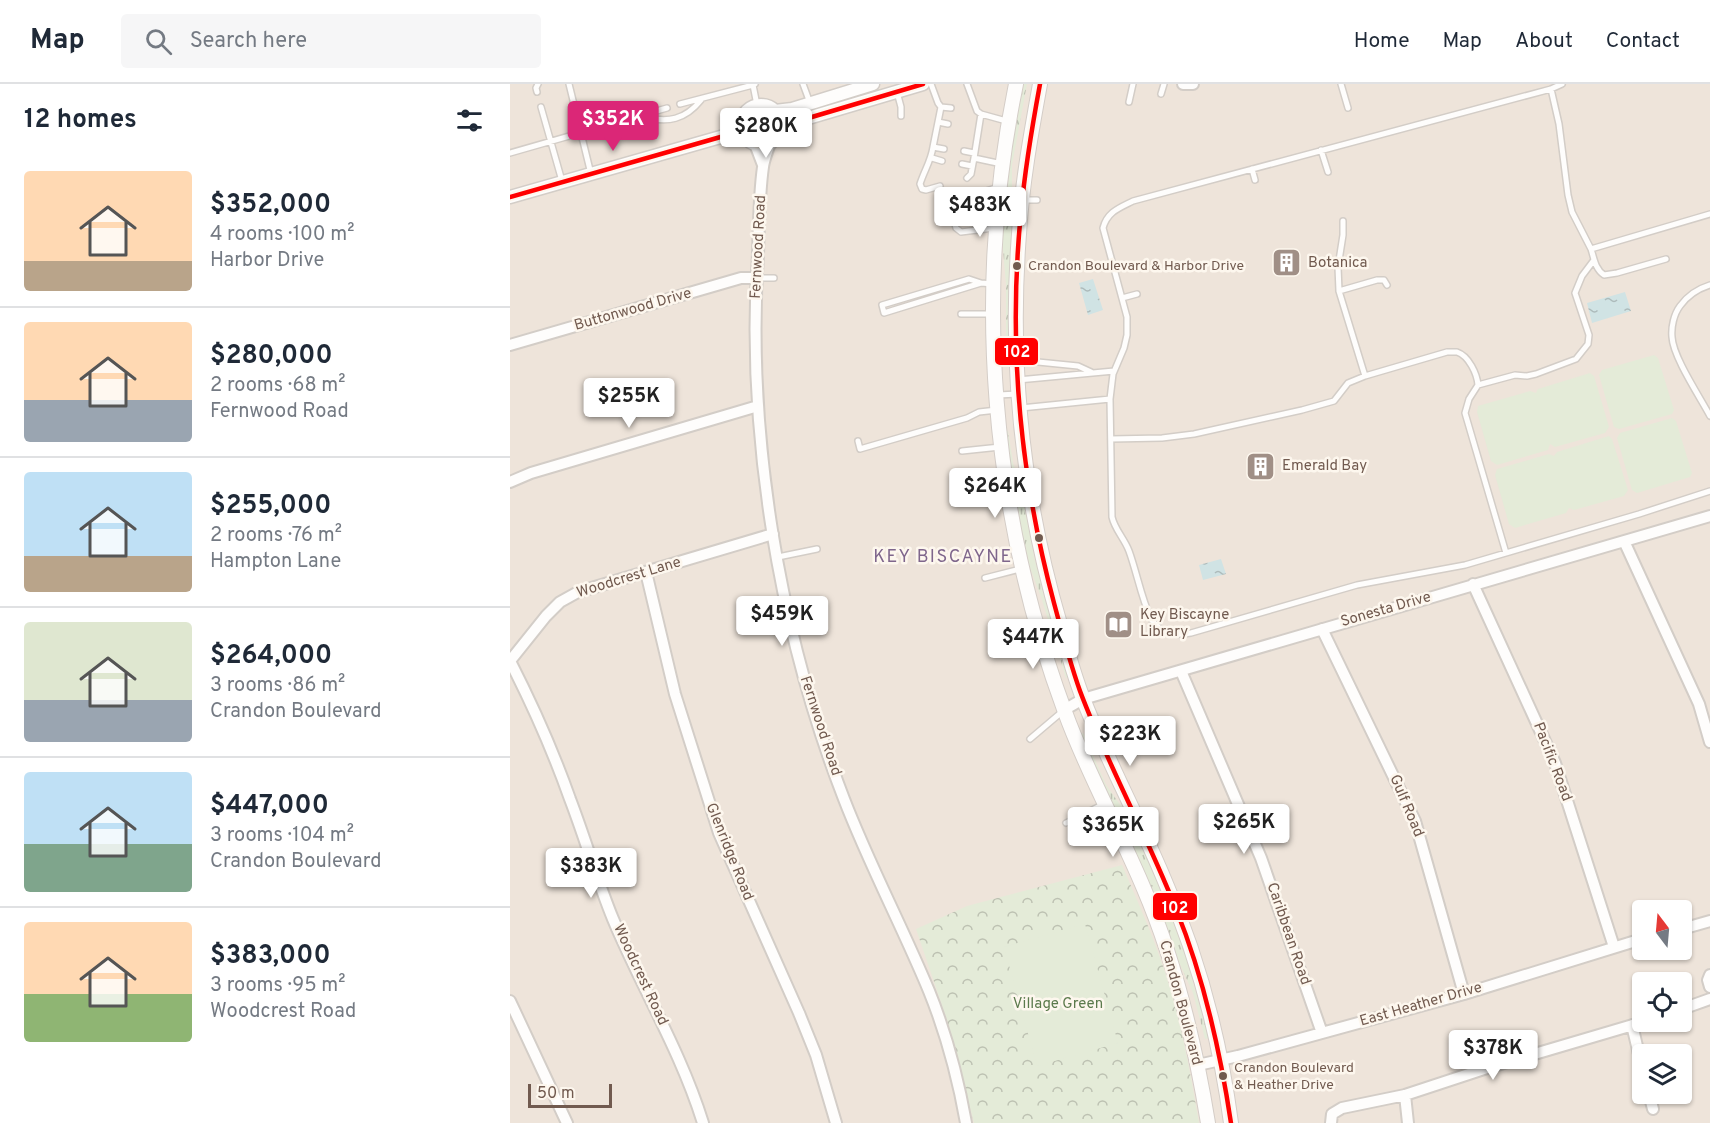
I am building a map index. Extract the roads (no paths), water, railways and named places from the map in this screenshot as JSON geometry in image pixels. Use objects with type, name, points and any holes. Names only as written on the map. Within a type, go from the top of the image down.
[{"type":"main road","name":"Crandon Boulevard","points":[[1016,84],[987,284],[993,314],[997,410],[1011,519],[1040,636],[1064,710],[1104,804],[1144,889],[1174,971],[1198,1065],[1208,1123]]},
{"type":"main road","name":"Crandon Boulevard","points":[[1040,84],[1024,174],[1016,296],[1019,408],[1026,470],[1044,565],[1067,649],[1083,699],[1105,752],[1180,917],[1210,1013],[1221,1060],[1231,1123]]},
{"type":"street","points":[[775,111],[792,109],[848,88],[873,84]]},
{"type":"street","points":[[724,136],[762,145],[770,142],[779,132],[795,122],[923,84]]},
{"type":"street","points":[[1183,84],[1193,84]]},
{"type":"street","points":[[842,108],[848,102],[848,88]]},
{"type":"street","points":[[510,197],[724,136],[741,125],[747,111],[757,105],[766,106],[775,111],[780,121],[779,132]]},
{"type":"street","points":[[741,125],[750,141]]},
{"type":"street","name":"Fernwood Road","points":[[750,141],[763,165]]},
{"type":"street","name":"Fernwood Road","points":[[770,142],[763,165],[755,338],[758,406],[765,474],[773,534],[785,595],[803,673],[830,761],[855,826],[929,991],[953,1065],[963,1122]]},
{"type":"street","name":"Buttonwood Drive","points":[[510,345],[741,278],[756,278]]},
{"type":"street","points":[[510,482],[531,473],[758,406]]},
{"type":"street","name":"Sonesta Drive","points":[[1064,710],[1083,699],[1710,516]]},
{"type":"street","name":"Woodcrest Lane","points":[[510,661],[546,616],[560,602],[578,592],[773,534]]},
{"type":"street","points":[[1624,541],[1699,704],[1710,742]]},
{"type":"street","name":"Glenridge Road","points":[[646,572],[675,694],[719,833],[804,1023],[837,1123]]},
{"type":"street","name":"Pacific Road","points":[[1473,584],[1556,763],[1614,947]]},
{"type":"street","name":"Gulf Road","points":[[1322,629],[1415,821],[1464,994]]},
{"type":"street","name":"Woodcrest Road","points":[[510,661],[545,734],[570,796],[613,918],[673,1044],[693,1090],[703,1123]]},
{"type":"street","name":"Caribbean Road","points":[[1181,670],[1261,858],[1322,1033]]},
{"type":"street","points":[[1692,926],[1710,921]]},
{"type":"street","name":"East Heather Drive","points":[[1198,1065],[1464,994],[1632,942]]},
{"type":"street","points":[[1710,975],[1708,980],[1710,987]]},
{"type":"street","points":[[1692,1005],[1710,999]]},
{"type":"street","points":[[510,1001],[567,1123]]},
{"type":"street","points":[[1332,1119],[1342,1108],[1405,1095],[1632,1024]]},
{"type":"street","points":[[1405,1095],[1408,1123]]},
{"type":"street","points":[[1652,1104],[1653,1109]]},
{"type":"lane","points":[[537,92],[538,84]]},
{"type":"lane","points":[[569,84],[591,174]]},
{"type":"lane","points":[[803,84],[810,103]]},
{"type":"lane","points":[[931,84],[941,107],[932,158],[923,172],[920,184],[922,189],[927,190],[940,186]]},
{"type":"lane","points":[[967,84],[976,112],[978,129],[971,174],[967,178]]},
{"type":"lane","points":[[1129,102],[1133,84]]},
{"type":"lane","points":[[1161,94],[1164,84]]},
{"type":"lane","points":[[1341,84],[1348,108]]},
{"type":"lane","points":[[1562,84],[1551,89],[1133,201],[1119,208],[1106,219],[1103,228],[1127,317],[1127,335],[1114,371],[1110,399],[1114,528],[1125,543],[1151,619],[1166,633],[1177,635],[1191,633],[1357,585],[1465,565],[1710,491]]},
{"type":"lane","points":[[680,104],[755,85],[757,105]]},
{"type":"lane","points":[[1551,89],[1559,124],[1572,212],[1591,249],[1599,271],[1604,275],[1610,275],[1666,259]]},
{"type":"lane","points":[[897,92],[901,116]]},
{"type":"lane","points":[[642,116],[661,121],[675,118],[693,110],[701,100]]},
{"type":"lane","points":[[541,107],[563,182]]},
{"type":"lane","points":[[941,107],[951,108]]},
{"type":"lane","points":[[510,153],[668,108]]},
{"type":"lane","points":[[976,112],[1010,122]]},
{"type":"lane","points":[[938,122],[948,124]]},
{"type":"lane","points":[[968,128],[978,129]]},
{"type":"lane","points":[[933,147],[944,148]]},
{"type":"lane","points":[[1322,150],[1328,172]]},
{"type":"lane","points":[[964,151],[1004,164]]},
{"type":"lane","points":[[932,158],[942,161]]},
{"type":"lane","points":[[962,164],[972,166]]},
{"type":"lane","points":[[1252,169],[1255,180]]},
{"type":"lane","points":[[996,228],[958,231],[950,206],[953,201],[1001,187]]},
{"type":"lane","points":[[1022,200],[1037,201]]},
{"type":"lane","points":[[1591,249],[1710,213]]},
{"type":"lane","points":[[1342,221],[1343,235],[1338,267],[1340,291],[1365,375]]},
{"type":"lane","points":[[1478,385],[1515,375],[1536,374],[1576,359],[1588,344],[1589,335],[1575,293],[1582,276],[1594,260]]},
{"type":"lane","points":[[756,278],[774,278]]},
{"type":"lane","points":[[969,279],[987,284],[884,313],[882,304],[905,297],[969,279]]},
{"type":"lane","points":[[1340,291],[1377,280],[1384,280],[1387,285]]},
{"type":"lane","points":[[1710,285],[1702,287],[1682,303],[1673,321],[1672,336],[1675,352],[1710,416]]},
{"type":"lane","points":[[1122,298],[1137,294]]},
{"type":"lane","points":[[905,297],[908,306]]},
{"type":"lane","points":[[961,314],[993,314]]},
{"type":"lane","points":[[1111,439],[1162,438],[1194,434],[1302,410],[1334,401],[1348,383],[1365,375],[1447,352],[1458,352],[1472,366],[1478,377],[1478,385],[1469,399],[1465,413],[1506,553]]},
{"type":"lane","points":[[1017,360],[1078,366],[1093,373]]},
{"type":"lane","points":[[996,395],[1018,387],[1114,371]]},
{"type":"lane","points":[[1019,408],[1110,399]]},
{"type":"lane","points":[[858,441],[860,449],[967,418],[979,412],[997,410]]},
{"type":"lane","points":[[962,451],[1001,447]]},
{"type":"lane","points":[[778,557],[817,549]]},
{"type":"lane","points":[[986,578],[1022,569]]},
{"type":"lane","points":[[1003,646],[1040,636]]},
{"type":"lane","points":[[1030,739],[1064,710]]},
{"type":"lane","points":[[1066,823],[1104,804]]},
{"type":"water","points":[[1093,279],[1103,310],[1088,315],[1079,283]]},
{"type":"water","points":[[1625,292],[1631,311],[1592,323],[1587,303]]},
{"type":"water","points":[[1221,559],[1226,574],[1203,580],[1199,565]]},
{"type":"place","name":"Botanica","points":[[1287,263]]},
{"type":"place","name":"Crandon Boulevard & Harbor Drive","points":[[1017,266]]},
{"type":"place","name":"Emerald Bay","points":[[1261,466]]},
{"type":"place","name":"Key Biscayne Library","points":[[1119,624]]},
{"type":"place","name":"Crandon Boulevard & Heather Drive","points":[[1223,1076]]},
{"type":"district","name":"KEY BISCAYNE","points":[[943,557]]},
{"type":"park label","name":"Village Green","points":[[1058,1004]]}]
